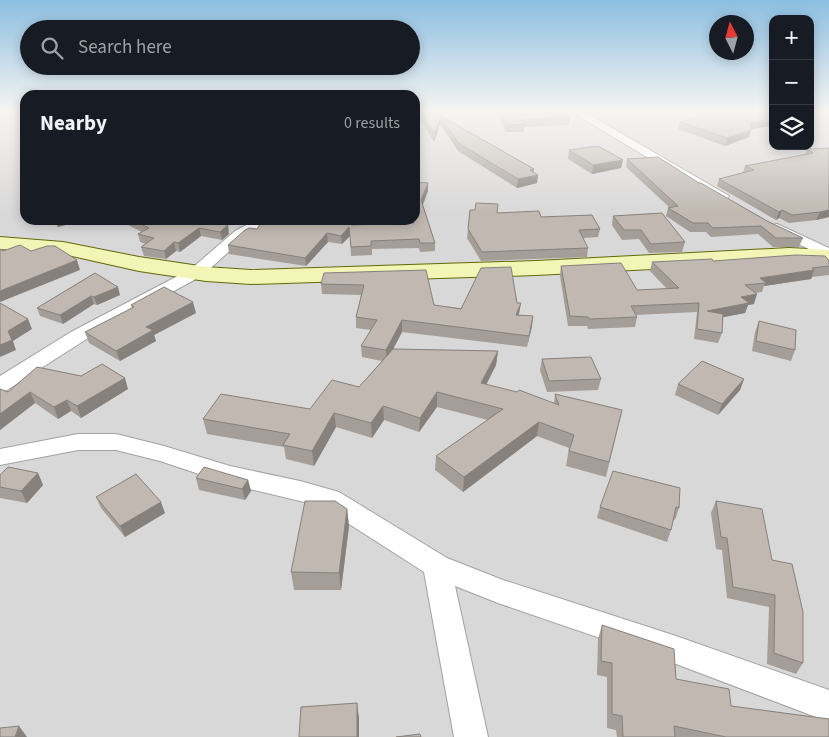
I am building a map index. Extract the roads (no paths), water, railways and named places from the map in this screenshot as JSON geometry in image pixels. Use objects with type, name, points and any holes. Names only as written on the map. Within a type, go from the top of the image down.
[{"type":"street","points":[[635,145],[736,204]]},
{"type":"street","points":[[762,220],[829,255]]},
{"type":"street","points":[[0,385],[78,336],[197,272],[240,234],[257,225]]},
{"type":"street","points":[[0,243],[63,248],[138,264],[251,277],[366,275],[536,268],[789,254],[829,255]]},
{"type":"street","points":[[0,457],[78,442],[116,442],[229,475],[300,490],[330,499],[437,566],[498,591],[667,647],[829,706]]},
{"type":"street","points":[[437,566],[471,737]]}]
